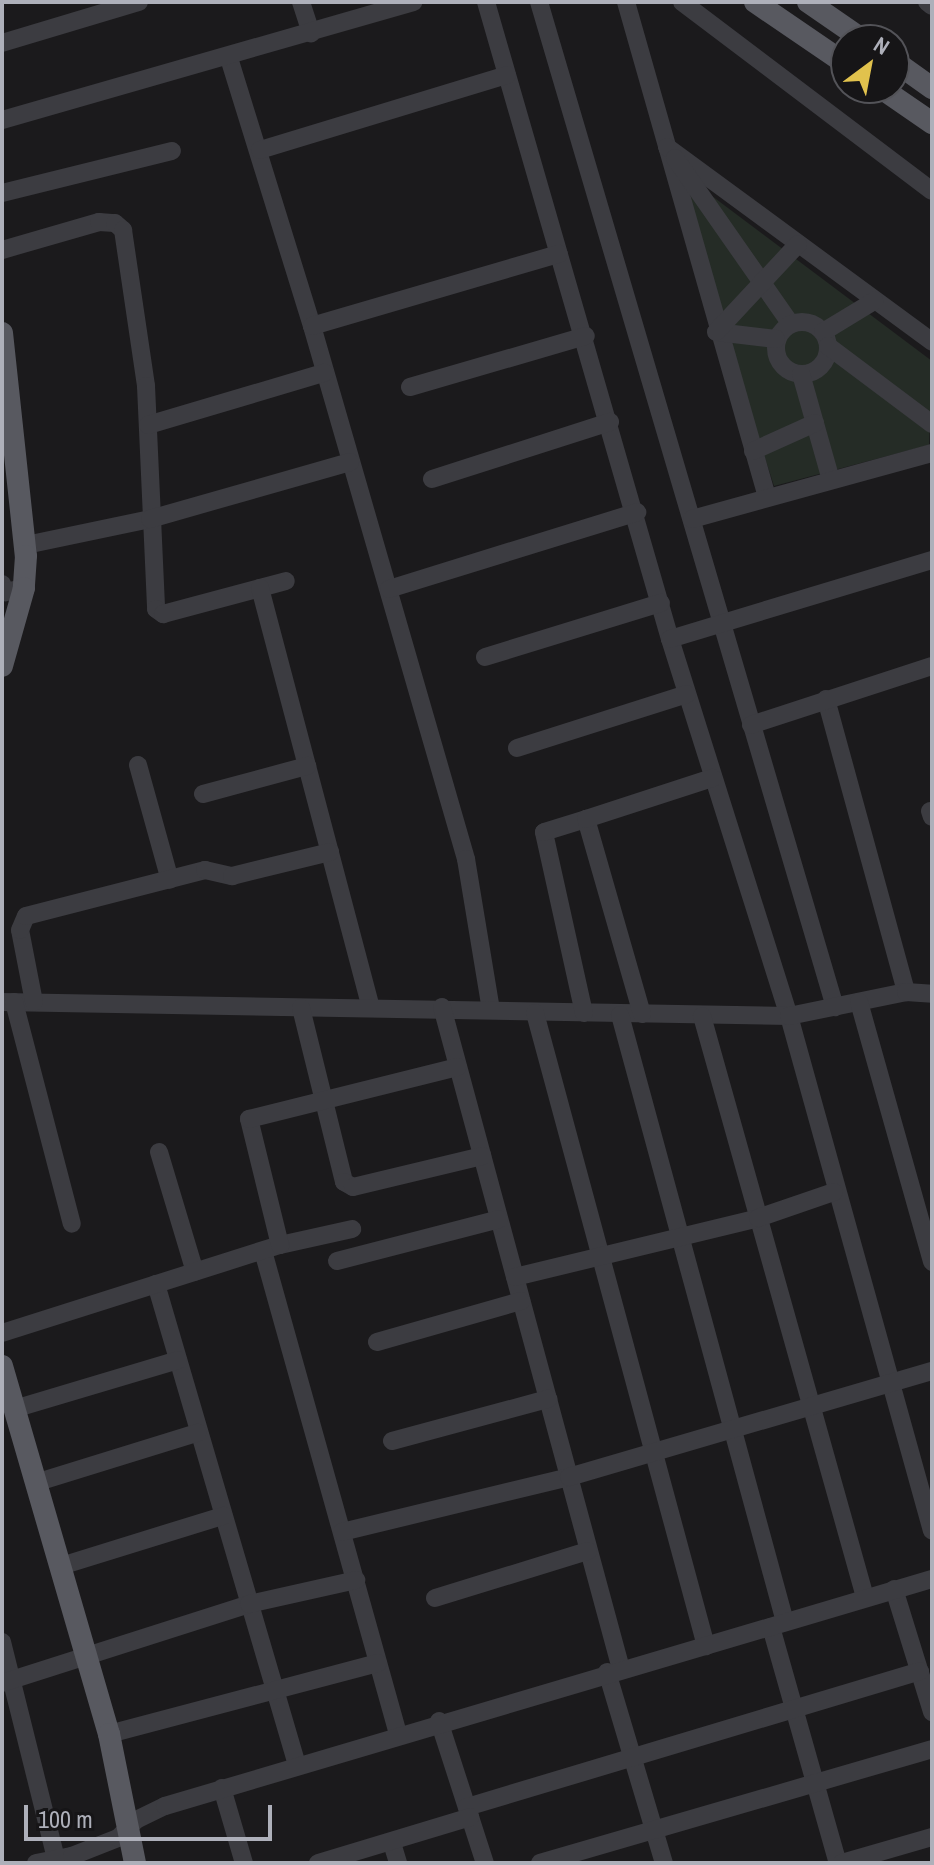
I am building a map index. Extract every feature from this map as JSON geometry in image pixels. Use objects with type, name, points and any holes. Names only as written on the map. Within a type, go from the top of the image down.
[{"type":"main road","points":[[755,2],[830,53]]},
{"type":"main road","points":[[808,2],[840,24]]},
{"type":"main road","points":[[910,72],[932,88]]},
{"type":"main road","points":[[904,104],[932,123]]},
{"type":"main road","points":[[2,333],[26,545],[8,589],[2,666]]},
{"type":"main road","points":[[2,1366],[109,1734],[135,1863]]},
{"type":"street","points":[[2,43],[139,2]]},
{"type":"street","points":[[301,2],[311,33]]},
{"type":"street","points":[[2,120],[229,58],[413,2]]},
{"type":"street","points":[[486,2],[637,512],[670,639],[789,1016],[834,1192],[932,1531]]},
{"type":"street","points":[[539,2],[835,1007]]},
{"type":"street","points":[[626,2],[716,332],[767,497]]},
{"type":"street","points":[[682,2],[932,191]]},
{"type":"street","points":[[927,2],[932,6]]},
{"type":"street","points":[[229,58],[260,150],[466,859],[491,1010]]},
{"type":"street","points":[[260,150],[507,75]]},
{"type":"street","points":[[667,147],[932,342]]},
{"type":"street","points":[[667,147],[790,323]]},
{"type":"street","points":[[2,193],[172,151]]},
{"type":"street","points":[[2,250],[99,222],[115,223],[123,230],[148,425],[156,609],[163,614],[286,581]]},
{"type":"street","points":[[716,332],[798,244]]},
{"type":"street","points":[[312,326],[559,254]]},
{"type":"street","points":[[825,339],[874,301]]},
{"type":"street","points":[[825,339],[828,357],[814,373],[801,374],[777,360],[776,339],[790,323],[811,322],[825,339],[932,424]]},
{"type":"street","points":[[716,332],[776,339]]},
{"type":"street","points":[[410,387],[586,336]]},
{"type":"street","points":[[148,425],[324,373]]},
{"type":"street","points":[[801,374],[831,480]]},
{"type":"street","points":[[432,479],[610,422]]},
{"type":"street","points":[[753,451],[815,423]]},
{"type":"street","points":[[692,519],[932,453]]},
{"type":"street","points":[[26,545],[150,519],[350,462]]},
{"type":"street","points":[[389,589],[637,512]]},
{"type":"street","points":[[670,639],[932,560]]},
{"type":"street","points":[[260,588],[371,1007]]},
{"type":"street","points":[[485,657],[661,603]]},
{"type":"street","points":[[751,725],[932,666]]},
{"type":"street","points":[[517,748],[687,694]]},
{"type":"street","points":[[826,699],[906,992]]},
{"type":"street","points":[[138,765],[170,880]]},
{"type":"street","points":[[203,794],[307,766]]},
{"type":"street","points":[[584,1013],[544,832],[712,778]]},
{"type":"street","points":[[586,819],[642,1014]]},
{"type":"street","points":[[34,1002],[20,930],[26,916],[205,870],[232,876],[330,852]]},
{"type":"street","points":[[72,1224],[8,1002],[301,1008],[442,1007],[535,1013],[789,1016],[906,992],[931,997]]},
{"type":"street","points":[[859,1002],[932,1262]]},
{"type":"street","points":[[442,1007],[588,1551],[630,1756],[664,1863]]},
{"type":"street","points":[[301,1008],[322,1105],[344,1182],[353,1187],[482,1156]]},
{"type":"street","points":[[535,1013],[650,1453],[706,1646]]},
{"type":"street","points":[[620,1015],[730,1432],[778,1625],[794,1708],[840,1863],[932,1837]]},
{"type":"street","points":[[702,1016],[865,1597]]},
{"type":"street","points":[[398,1734],[342,1532],[272,1248],[249,1119],[322,1105],[458,1067]]},
{"type":"street","points":[[159,1152],[195,1272]]},
{"type":"street","points":[[515,1277],[758,1218],[834,1192]]},
{"type":"street","points":[[337,1261],[499,1219]]},
{"type":"street","points":[[2,1333],[272,1248],[352,1229]]},
{"type":"street","points":[[156,1284],[197,1433],[297,1765]]},
{"type":"street","points":[[377,1342],[521,1301]]},
{"type":"street","points":[[14,1409],[178,1360]]},
{"type":"street","points":[[342,1532],[569,1477],[932,1371]]},
{"type":"street","points":[[392,1441],[548,1399]]},
{"type":"street","points":[[35,1483],[197,1433]]},
{"type":"street","points":[[61,1566],[223,1516]]},
{"type":"street","points":[[435,1598],[588,1551]]},
{"type":"street","points":[[36,1863],[71,1859],[127,1832],[145,1814],[222,1788],[439,1721],[932,1579]]},
{"type":"street","points":[[7,1681],[86,1653],[249,1604],[356,1580]]},
{"type":"street","points":[[894,1589],[932,1712]]},
{"type":"street","points":[[2,1642],[7,1681],[71,1859]]},
{"type":"street","points":[[109,1734],[272,1688],[378,1663]]},
{"type":"street","points":[[318,1863],[392,1843],[468,1812],[630,1756],[920,1671]]},
{"type":"street","points":[[439,1721],[485,1863]]},
{"type":"street","points":[[540,1863],[932,1749]]},
{"type":"street","points":[[222,1788],[244,1863]]},
{"type":"street","points":[[392,1843],[398,1863]]},
{"type":"shaded area","points":[[688,178],[932,361],[929,445],[774,486],[677,184]]}]
